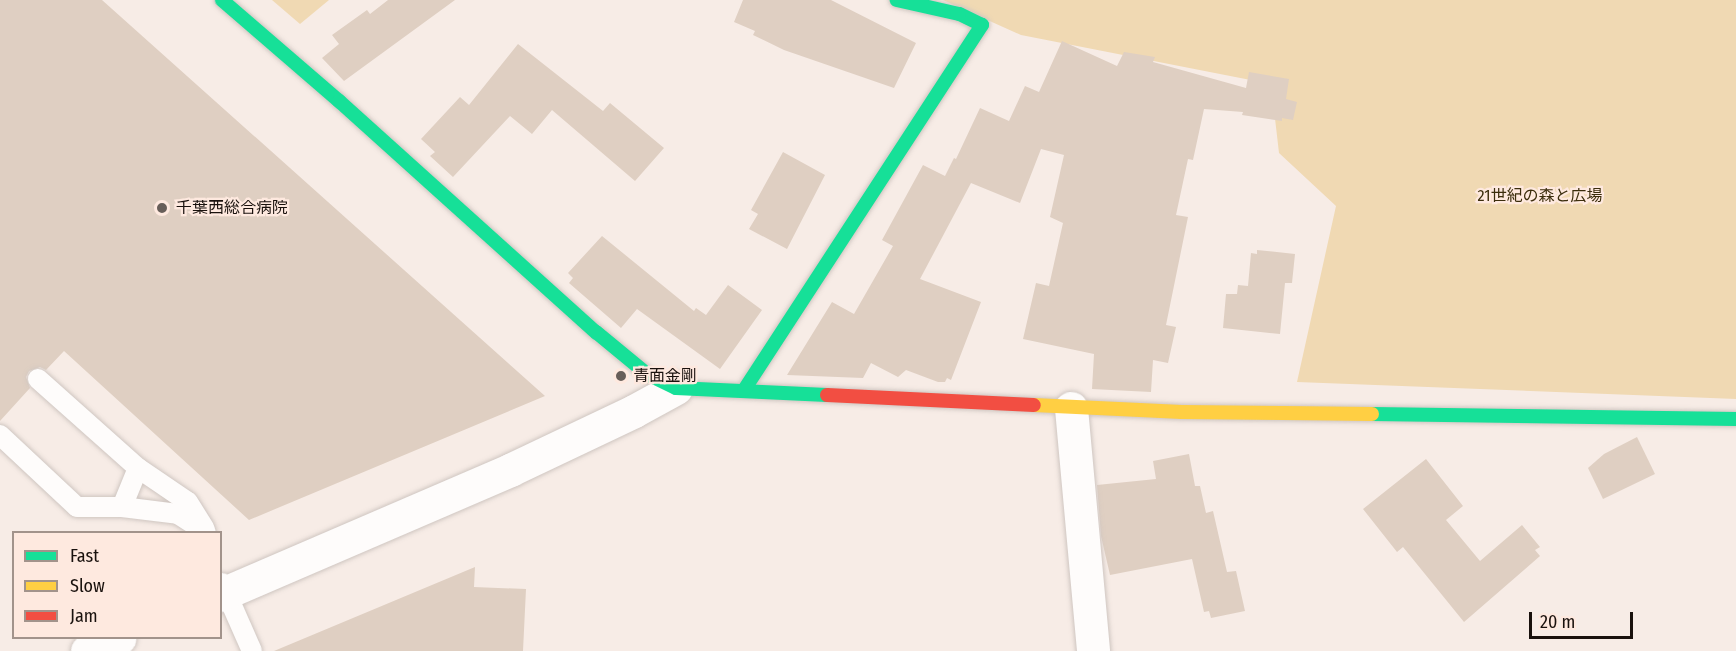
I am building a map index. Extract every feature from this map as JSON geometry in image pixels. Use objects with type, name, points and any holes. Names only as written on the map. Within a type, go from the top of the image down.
[{"type":"street","points":[[222,0],[339,101],[596,332],[647,374],[676,388],[959,399],[1071,408],[1736,419]]},
{"type":"street","points":[[744,390],[982,25],[959,14],[906,4],[897,0]]},
{"type":"street","points":[[222,588],[510,470],[634,411],[676,388]]},
{"type":"street","points":[[1071,408],[1093,651]]},
{"type":"street","points":[[87,651],[117,639]]},
{"type":"lane","points":[[38,379],[138,468],[188,502],[205,531]]},
{"type":"lane","points":[[0,435],[77,507],[122,507],[178,514],[204,531]]},
{"type":"lane","points":[[122,507],[138,468]]},
{"type":"lane","points":[[222,588],[252,651]]},
{"type":"green space","points":[[272,0],[329,0],[300,24]]},
{"type":"green space","name":"21世紀の森と広場","points":[[943,0],[1736,0],[1736,399],[1297,382],[1336,206],[1279,153],[1271,84],[1021,35]]},
{"type":"building","points":[[0,0],[102,0],[545,396],[249,520],[64,351],[46,370],[40,367],[29,371],[26,377],[30,388],[0,421]]},
{"type":"building","points":[[388,0],[455,0],[344,81],[322,58],[339,44],[332,35],[367,10],[370,14]]},
{"type":"building","points":[[743,0],[831,0],[916,43],[894,88],[784,50],[753,35],[755,31],[734,22]]},
{"type":"building","points":[[1062,41],[1117,66],[1124,52],[1155,57],[1153,62],[1246,88],[1249,72],[1289,79],[1286,99],[1297,102],[1293,120],[1282,118],[1282,121],[1242,115],[1243,112],[1204,109],[1193,160],[1188,159],[1176,215],[1188,217],[1166,325],[1176,327],[1168,363],[1153,360],[1151,392],[1092,389],[1094,354],[1023,339],[1036,283],[1049,286],[1063,223],[1050,217],[1064,155],[1041,149],[1020,203],[971,183],[920,279],[981,302],[951,380],[947,378],[945,382],[938,382],[906,370],[898,377],[871,363],[863,378],[787,375],[832,302],[854,314],[893,246],[882,240],[923,165],[945,176],[954,158],[956,159],[980,108],[1009,121],[1025,86],[1039,92]]},
{"type":"building","points":[[518,44],[603,111],[610,103],[664,148],[635,181],[552,110],[532,134],[510,116],[453,177],[430,156],[435,152],[421,139],[460,97],[469,105]]},
{"type":"building","points":[[783,152],[825,175],[787,249],[749,229],[758,214],[751,210]]},
{"type":"building","points":[[602,236],[694,311],[696,308],[706,315],[728,285],[762,310],[720,369],[637,309],[621,328],[569,283],[573,278],[568,273]]},
{"type":"building","points":[[1257,250],[1295,254],[1292,283],[1285,283],[1280,334],[1223,328],[1226,294],[1237,294],[1238,285],[1248,286],[1251,253],[1257,254]]},
{"type":"building","points":[[1637,437],[1655,474],[1603,499],[1588,468],[1604,454]]},
{"type":"building","points":[[1189,454],[1195,486],[1200,486],[1206,513],[1213,511],[1227,572],[1236,571],[1245,611],[1211,618],[1209,611],[1204,612],[1192,559],[1110,575],[1101,536],[1097,485],[1156,479],[1153,461]]},
{"type":"building","points":[[1426,459],[1463,506],[1446,520],[1480,561],[1522,525],[1540,547],[1535,550],[1540,556],[1464,622],[1403,547],[1397,552],[1363,509]]},
{"type":"building","points":[[475,567],[474,587],[526,589],[523,651],[274,651]]},
{"type":"traffic: fast","points":[[222,0],[339,101],[596,332],[647,374],[676,388],[827,395]]},
{"type":"traffic: fast","points":[[744,390],[982,25],[959,14],[897,0]]},
{"type":"traffic: fast","points":[[1372,414],[1736,419]]},
{"type":"traffic: slow","points":[[1034,405],[1182,412],[1372,414]]},
{"type":"traffic: jam","points":[[827,395],[1034,405]]},
{"type":"place","name":"千葉西総合病院","points":[[162,208]]},
{"type":"place","name":"青面金剛","points":[[621,376]]}]
